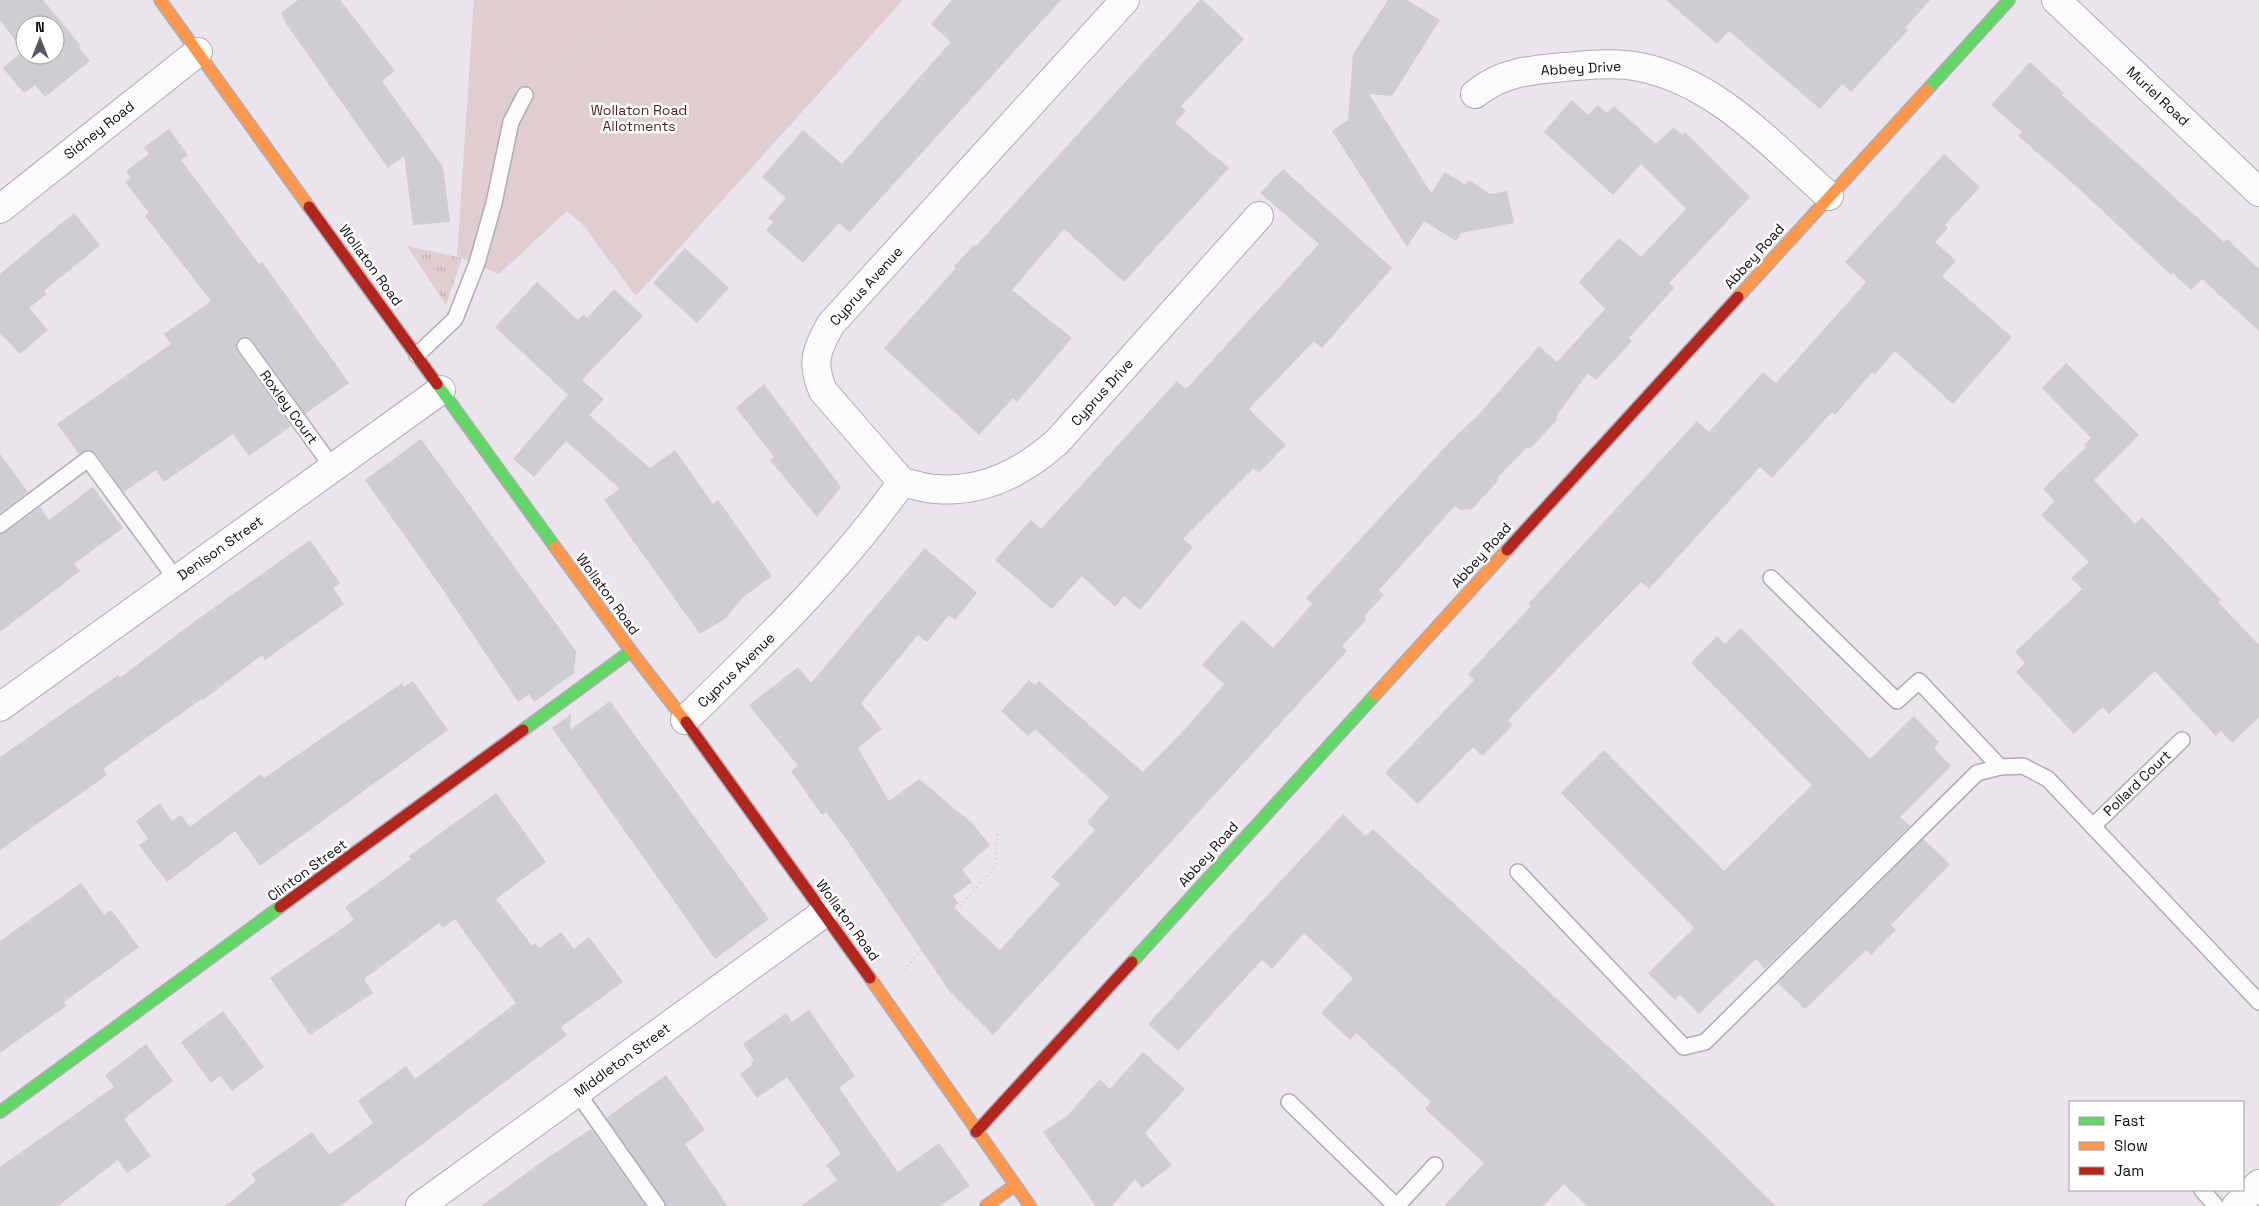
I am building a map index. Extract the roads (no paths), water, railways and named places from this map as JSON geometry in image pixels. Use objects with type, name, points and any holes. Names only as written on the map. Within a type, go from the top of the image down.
[{"type":"street","name":"Wollaton Road","points":[[160,0],[631,651],[685,720],[824,913],[976,1132],[1030,1206]]},
{"type":"street","name":"Cyprus Avenue","points":[[685,720],[775,632],[852,548],[902,482],[823,391],[816,374],[816,358],[818,348],[831,324],[1125,0]]},
{"type":"street","name":"Abbey Road","points":[[976,1132],[2009,0]]},
{"type":"street","name":"Muriel Road","points":[[2056,0],[2259,192]]},
{"type":"street","name":"Sidney Road","points":[[0,209],[198,52]]},
{"type":"street","name":"Abbey Drive","points":[[1475,94],[1490,82],[1511,74],[1552,68],[1616,64],[1658,72],[1685,82],[1725,104],[1829,196]]},
{"type":"street","name":"Cyprus Drive","points":[[902,482],[935,490],[965,488],[1007,477],[1035,462],[1057,442],[1259,216]]},
{"type":"street","name":"Denison Street","points":[[0,707],[441,390]]},
{"type":"street","name":"Clinton Street","points":[[0,1112],[631,651]]},
{"type":"street","name":"Middleton Street","points":[[420,1206],[824,913]]},
{"type":"street","points":[[2236,1206],[2259,1184]]},
{"type":"street","points":[[986,1206],[1015,1185]]},
{"type":"lane","points":[[417,355],[440,336],[455,319],[477,263],[494,204],[512,122],[525,95]]},
{"type":"lane","name":"Roxley Court","points":[[245,346],[333,468]]},
{"type":"lane","points":[[0,525],[88,459],[176,579]]},
{"type":"lane","points":[[1771,578],[1896,702],[1919,682],[2000,766]]},
{"type":"lane","name":"Pollard Court","points":[[2093,826],[2182,740]]},
{"type":"lane","points":[[1518,872],[1684,1047],[1705,1042],[1977,773],[2000,766],[2023,766],[2048,779],[2259,1002]]},
{"type":"lane","points":[[577,1092],[657,1206]]},
{"type":"lane","points":[[1289,1102],[1397,1206],[1435,1165]]},
{"type":"lane","points":[[2203,1191],[2216,1206]]},
{"type":"park label","name":"Wollaton Road Allotments","points":[[639,118]]}]
